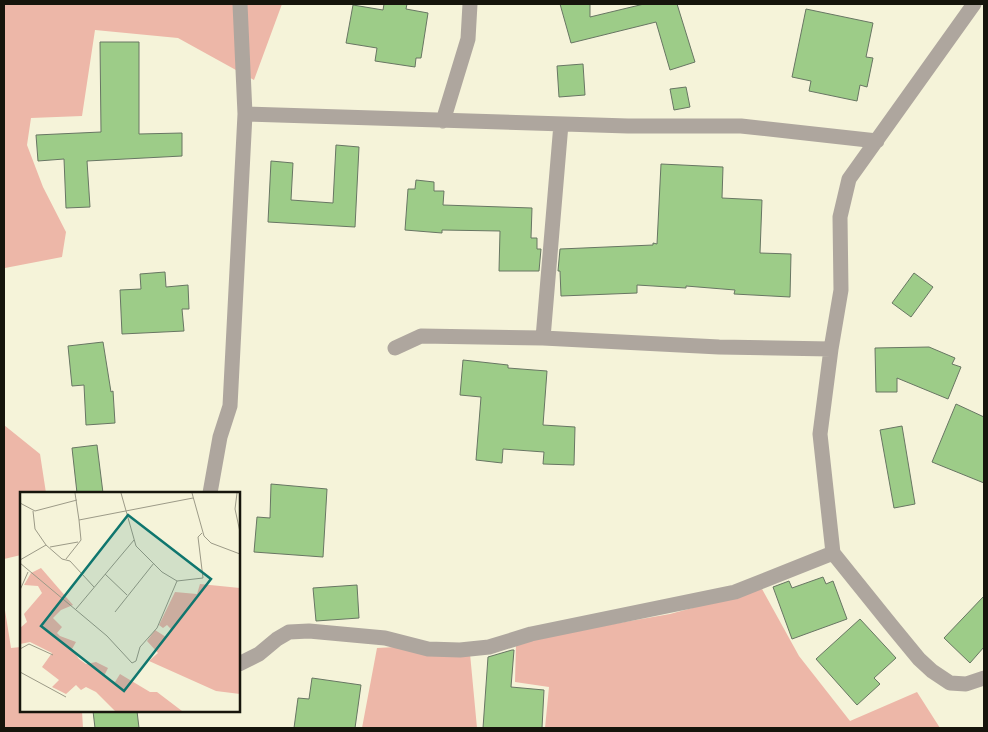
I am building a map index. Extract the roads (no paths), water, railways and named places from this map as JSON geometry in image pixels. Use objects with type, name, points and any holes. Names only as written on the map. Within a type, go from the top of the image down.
[{"type":"street","points":[[210,492],[220,437],[230,406],[246,114],[240,4]]},
{"type":"street","points":[[443,121],[468,39],[470,4]]},
{"type":"street","points":[[974,4],[849,179],[840,217],[841,290],[820,434],[833,553],[919,659],[932,671],[950,682],[966,684],[984,678]]},
{"type":"street","points":[[246,114],[628,126],[740,126],[877,141]]},
{"type":"street","points":[[543,338],[561,124]]},
{"type":"street","points":[[395,348],[421,336],[543,338],[718,347],[831,349]]},
{"type":"street","points":[[240,664],[259,654],[290,632],[309,631],[385,638],[428,649],[460,650],[489,647],[531,634],[735,592],[833,553]]}]
